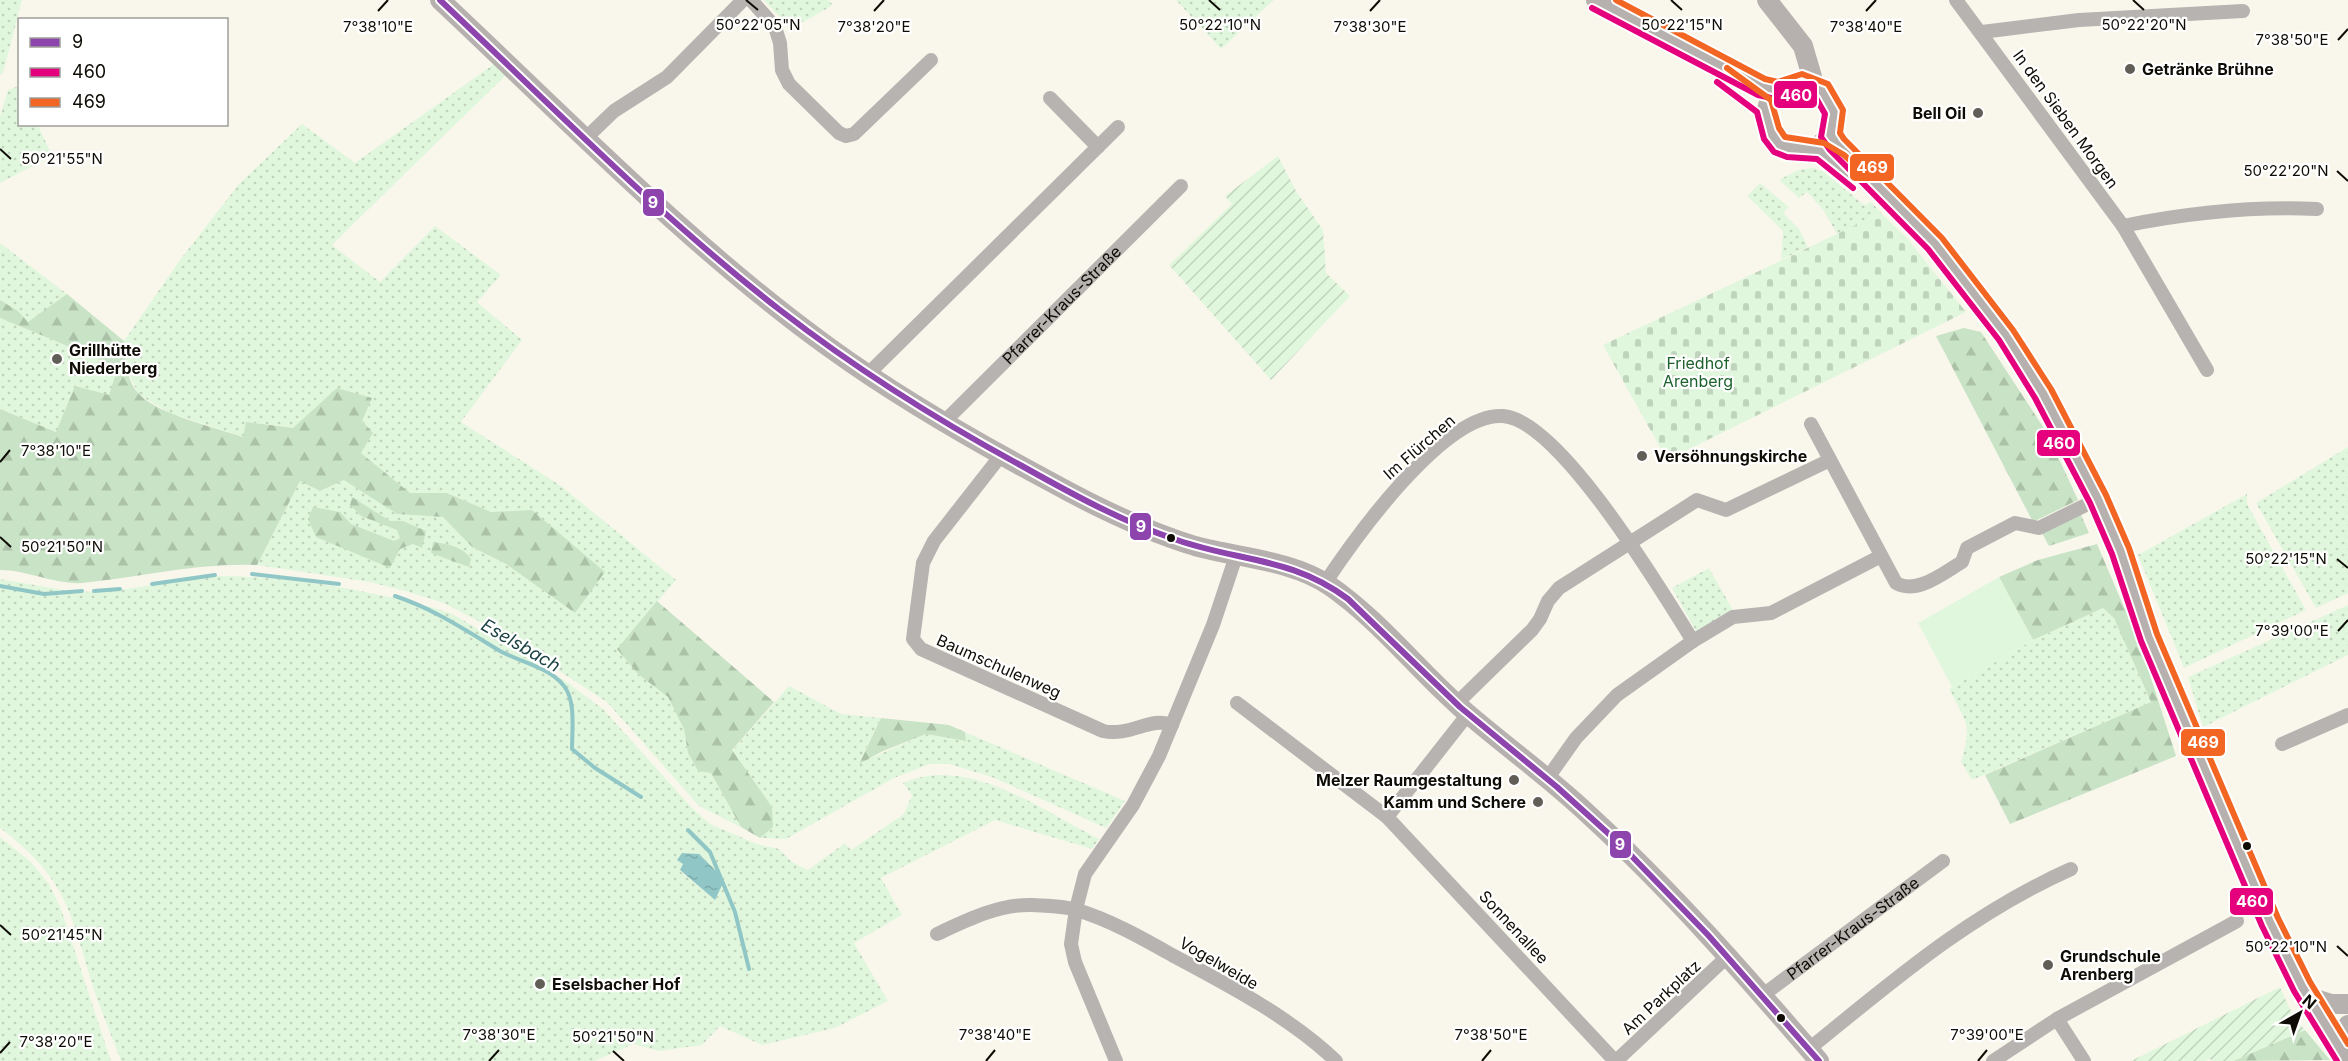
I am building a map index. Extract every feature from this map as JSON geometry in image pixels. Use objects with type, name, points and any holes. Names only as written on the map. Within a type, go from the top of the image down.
[{"type":"main road","points":[[440,0],[741,279],[868,374],[944,422],[1002,454],[1092,503],[1157,533],[1236,556],[1291,568],[1325,583],[1367,616],[1462,709],[1547,779],[1622,846],[1763,995],[1814,1055]]},
{"type":"main road","points":[[1596,0],[1694,49],[1762,87],[1815,87]]},
{"type":"main road","points":[[1759,0],[1796,56],[1799,68],[1767,111],[1767,125],[1777,142],[1792,150],[1813,149],[1834,159],[1890,207],[1940,263],[1990,330],[2036,398],[2093,502]]},
{"type":"main road","points":[[1767,0],[1803,46],[1815,87],[1828,97],[1834,112],[1830,135],[1813,149]]},
{"type":"main road","points":[[1677,42],[1756,98],[1767,111]]},
{"type":"main road","points":[[1830,135],[1841,150],[1921,227],[2006,334],[2043,393],[2093,502],[2237,850],[2308,997],[2346,1058]]},
{"type":"main road","points":[[2308,997],[2331,1004],[2348,1004]]},
{"type":"main road","points":[[2346,1058],[2348,1025]]},
{"type":"street","points":[[587,137],[614,111],[666,77],[743,0]]},
{"type":"street","points":[[751,0],[775,27],[780,43],[782,70],[789,84],[839,133],[846,136],[854,134],[931,60]]},
{"type":"street","name":"In den Sieben Morgen","points":[[1956,0],[1982,32],[2123,226],[2207,370]]},
{"type":"street","name":"In den Sieben Morgen","points":[[1982,32],[2079,20],[2243,11]]},
{"type":"street","points":[[1050,98],[1098,147]]},
{"type":"street","points":[[868,374],[1118,127]]},
{"type":"street","name":"Pfarrer-Kraus-Straße","points":[[944,422],[1181,186]]},
{"type":"street","points":[[2123,226],[2190,213],[2287,207],[2317,209]]},
{"type":"street","name":"Im Flürchen","points":[[1325,583],[1362,529],[1398,486],[1467,427],[1491,417],[1521,420],[1542,435],[1597,498],[1693,641]]},
{"type":"street","points":[[1811,424],[1896,583],[1902,586],[1919,586],[1962,562],[1967,548],[2015,523],[2039,528],[2093,502]]},
{"type":"street","name":"Baumschulenweg","points":[[1002,454],[934,541],[923,563],[913,639],[921,649],[1103,731],[1131,732],[1159,722],[1172,725]]},
{"type":"street","points":[[1388,817],[1462,709],[1532,630],[1548,601],[1559,588],[1697,500],[1726,510],[1830,460]]},
{"type":"street","points":[[1116,1061],[1075,962],[1071,944],[1076,909],[1085,874],[1142,790],[1172,725],[1213,625],[1236,556]]},
{"type":"street","points":[[1547,779],[1576,738],[1617,695],[1693,641],[1733,617],[1771,613],[1881,556]]},
{"type":"street","name":"Sonnenallee","points":[[1237,703],[1388,817],[1616,1061]]},
{"type":"street","points":[[2282,744],[2348,715]]},
{"type":"street","name":"Pfarrer-Kraus-Straße","points":[[1763,995],[1943,861]]},
{"type":"street","points":[[1814,1055],[1932,949],[2015,896],[2071,870]]},
{"type":"street","name":"Vogelweide","points":[[937,934],[974,916],[1002,909],[1030,905],[1076,909],[1136,935],[1209,975],[1271,1012],[1336,1061]]},
{"type":"street","points":[[1993,1061],[2057,1019],[2237,921]]},
{"type":"street","name":"Am Parkplatz","points":[[1616,1061],[1728,957]]},
{"type":"street","points":[[2057,1019],[2084,1061]]},
{"type":"green space","points":[[0,0],[22,0],[3,73],[0,75]]},
{"type":"green space","points":[[764,0],[828,0],[833,5],[791,29]]},
{"type":"green space","points":[[1176,0],[1274,0],[1221,49]]},
{"type":"green space","points":[[494,64],[507,74],[332,245],[380,282],[435,226],[501,275],[477,302],[522,340],[461,422],[561,486],[676,580],[617,649],[638,674],[670,698],[684,729],[688,753],[698,771],[711,773],[741,827],[699,806],[607,702],[501,633],[444,603],[405,591],[370,582],[257,565],[300,481],[320,491],[345,480],[397,514],[443,517],[472,547],[506,564],[575,613],[532,511],[491,512],[447,493],[410,493],[361,453],[293,428],[246,422],[244,437],[172,414],[139,395],[125,366],[124,341],[180,260],[239,184],[302,124],[355,163]]},
{"type":"green space","points":[[18,86],[18,126],[38,126],[52,156],[0,183],[0,116],[8,90]]},
{"type":"green space","points":[[1278,156],[1296,191],[1323,230],[1326,273],[1350,296],[1271,380],[1169,265],[1232,204],[1225,196]]},
{"type":"green space","points":[[1812,168],[1823,171],[1864,205],[1871,202],[1881,213],[1837,234],[1824,211],[1807,192],[1799,198],[1779,180],[1798,170]]},
{"type":"green space","points":[[1760,183],[1789,207],[1783,213],[1799,229],[1808,247],[1781,260],[1783,231],[1747,196]]},
{"type":"green space","name":"Friedhof Arenberg","points":[[1881,213],[1907,238],[1966,312],[1667,460],[1603,345]]},
{"type":"green space","points":[[0,243],[67,294],[28,323],[18,311],[0,300]]},
{"type":"green space","points":[[67,294],[124,341],[131,382],[139,394],[159,408],[188,420],[243,437],[246,422],[293,428],[337,388],[372,398],[362,421],[373,433],[361,453],[410,493],[447,493],[491,512],[532,510],[605,572],[575,613],[506,564],[472,547],[443,517],[397,514],[344,480],[320,491],[300,481],[257,565],[191,568],[82,583],[62,582],[21,572],[0,570],[0,409],[56,432],[75,386],[109,395],[118,367],[0,318],[0,300],[18,311],[28,322]]},
{"type":"green space","points":[[0,318],[119,367],[109,395],[56,432],[0,409]]},
{"type":"green space","points":[[1964,328],[1981,332],[2047,433],[2078,500],[2033,522],[1936,336]]},
{"type":"green space","points":[[2348,447],[2348,593],[2316,608],[2256,503]]},
{"type":"green space","points":[[2247,494],[2247,504],[2306,610],[2184,668],[2138,555]]},
{"type":"green space","points":[[352,497],[390,521],[403,521],[426,531],[422,548],[413,544],[400,549],[390,568],[316,537],[308,519],[313,507],[340,512],[351,524],[394,541],[400,538],[397,530],[361,516],[350,505]]},
{"type":"green space","points":[[2075,515],[2081,515],[2089,533],[2049,546],[2041,531]]},
{"type":"green space","points":[[433,542],[459,548],[471,559],[469,567],[431,553]]},
{"type":"green space","points":[[2097,544],[2141,647],[2176,756],[2010,824],[1985,775],[2151,702],[2114,618],[2103,608],[2033,640],[1999,577],[2038,560]]},
{"type":"green space","points":[[1709,568],[1734,612],[1697,633],[1672,588]]},
{"type":"green space","points":[[215,576],[259,577],[346,588],[431,607],[456,616],[564,680],[603,709],[692,808],[710,824],[757,844],[779,849],[792,862],[808,870],[845,843],[851,850],[904,814],[912,795],[903,783],[928,776],[953,776],[979,781],[1004,790],[1030,801],[1099,839],[1092,849],[995,820],[881,878],[902,915],[854,943],[888,1001],[835,1028],[762,1045],[720,1026],[702,1045],[659,1051],[633,1044],[595,1061],[121,1061],[63,898],[40,864],[0,828],[0,579],[75,592],[112,591]],"holes":[[[682,853],[699,854],[719,874],[723,883],[715,900],[680,871],[683,864]]]},
{"type":"green space","points":[[1999,577],[2033,640],[1952,687],[1918,623]]},
{"type":"green space","points":[[657,601],[774,702],[732,750],[772,807],[773,827],[760,838],[741,827],[711,773],[698,771],[688,753],[684,729],[668,697],[638,674],[617,649]]},
{"type":"green space","points":[[2348,605],[2348,655],[2203,727],[2188,677]]},
{"type":"green space","points":[[2103,608],[2114,617],[2151,702],[1972,780],[1961,762],[1966,739],[1966,724],[1949,689],[2033,640]]},
{"type":"green space","points":[[789,686],[841,714],[881,718],[859,763],[926,734],[966,741],[965,732],[1125,801],[1106,828],[992,777],[949,764],[930,764],[894,778],[786,839],[760,838],[773,826],[732,751]]},
{"type":"green space","points":[[881,718],[949,725],[965,732],[966,741],[926,734],[883,751],[859,764]]},
{"type":"green space","points":[[0,837],[30,861],[49,884],[61,909],[111,1061],[0,1061]]},
{"type":"green space","points":[[2280,987],[2294,1018],[2305,1030],[2233,1061],[2212,1061],[2210,1059],[2205,1061],[2131,1061]]},
{"type":"green space","points":[[2305,1030],[2330,1060],[2233,1061]]},
{"type":"water","points":[[682,853],[699,854],[719,874],[723,883],[715,900],[680,870],[683,864],[677,860]]},
{"type":"waterway","name":"Eselsbach","points":[[252,574],[339,584]]},
{"type":"waterway","name":"Eselsbach","points":[[152,584],[215,575]]},
{"type":"waterway","name":"Eselsbach","points":[[0,586],[44,594],[82,591]]},
{"type":"waterway","name":"Eselsbach","points":[[94,591],[120,589]]},
{"type":"waterway","name":"Eselsbach","points":[[395,596],[436,614],[500,651],[542,669],[558,679],[568,692],[570,700],[572,749],[595,768],[641,797]]},
{"type":"waterway","name":"Eselsbach","points":[[688,830],[710,852],[735,912],[749,969]]},
{"type":"transit line","name":"9","points":[[440,0],[691,237],[780,310],[868,373],[990,449],[1117,516],[1177,540],[1307,575],[1348,599],[1460,707],[1557,787],[1620,844],[1708,935],[1819,1061]]},
{"type":"transit line","name":"469","points":[[1616,0],[1765,79],[1778,82],[1802,74],[1828,84],[1843,110],[1840,133],[1844,139],[1942,238],[2013,330],[2051,389],[2106,495],[2129,548],[2157,634],[2278,918],[2310,982],[2348,1044]]},
{"type":"transit line","name":"460","points":[[1592,8],[1758,95],[1780,100],[1801,93],[1816,98],[1825,114],[1821,137],[1830,150],[1928,249],[1999,340],[2035,398],[2090,503],[2112,554],[2141,641],[2262,926],[2294,991],[2337,1061]]},
{"type":"transit line","name":"469","points":[[1727,68],[1771,100],[1779,128],[1785,137],[1824,143],[1844,155],[1865,174]]},
{"type":"transit line","name":"460","points":[[1717,82],[1757,112],[1764,139],[1774,152],[1787,157],[1817,159],[1853,188]]},
{"type":"place","name":"Getränke Brühne","points":[[2130,69]]},
{"type":"place","name":"Bell Oil","points":[[1978,113]]},
{"type":"place","name":"Grillhütte Niederberg","points":[[57,359]]},
{"type":"place","name":"Versöhnungskirche","points":[[1642,456]]},
{"type":"place","name":"Melzer Raumgestaltung","points":[[1514,780]]},
{"type":"place","name":"Kamm und Schere","points":[[1538,802]]},
{"type":"place","name":"Grundschule Arenberg","points":[[2048,965]]},
{"type":"place","name":"Eselsbacher Hof","points":[[540,984]]}]
